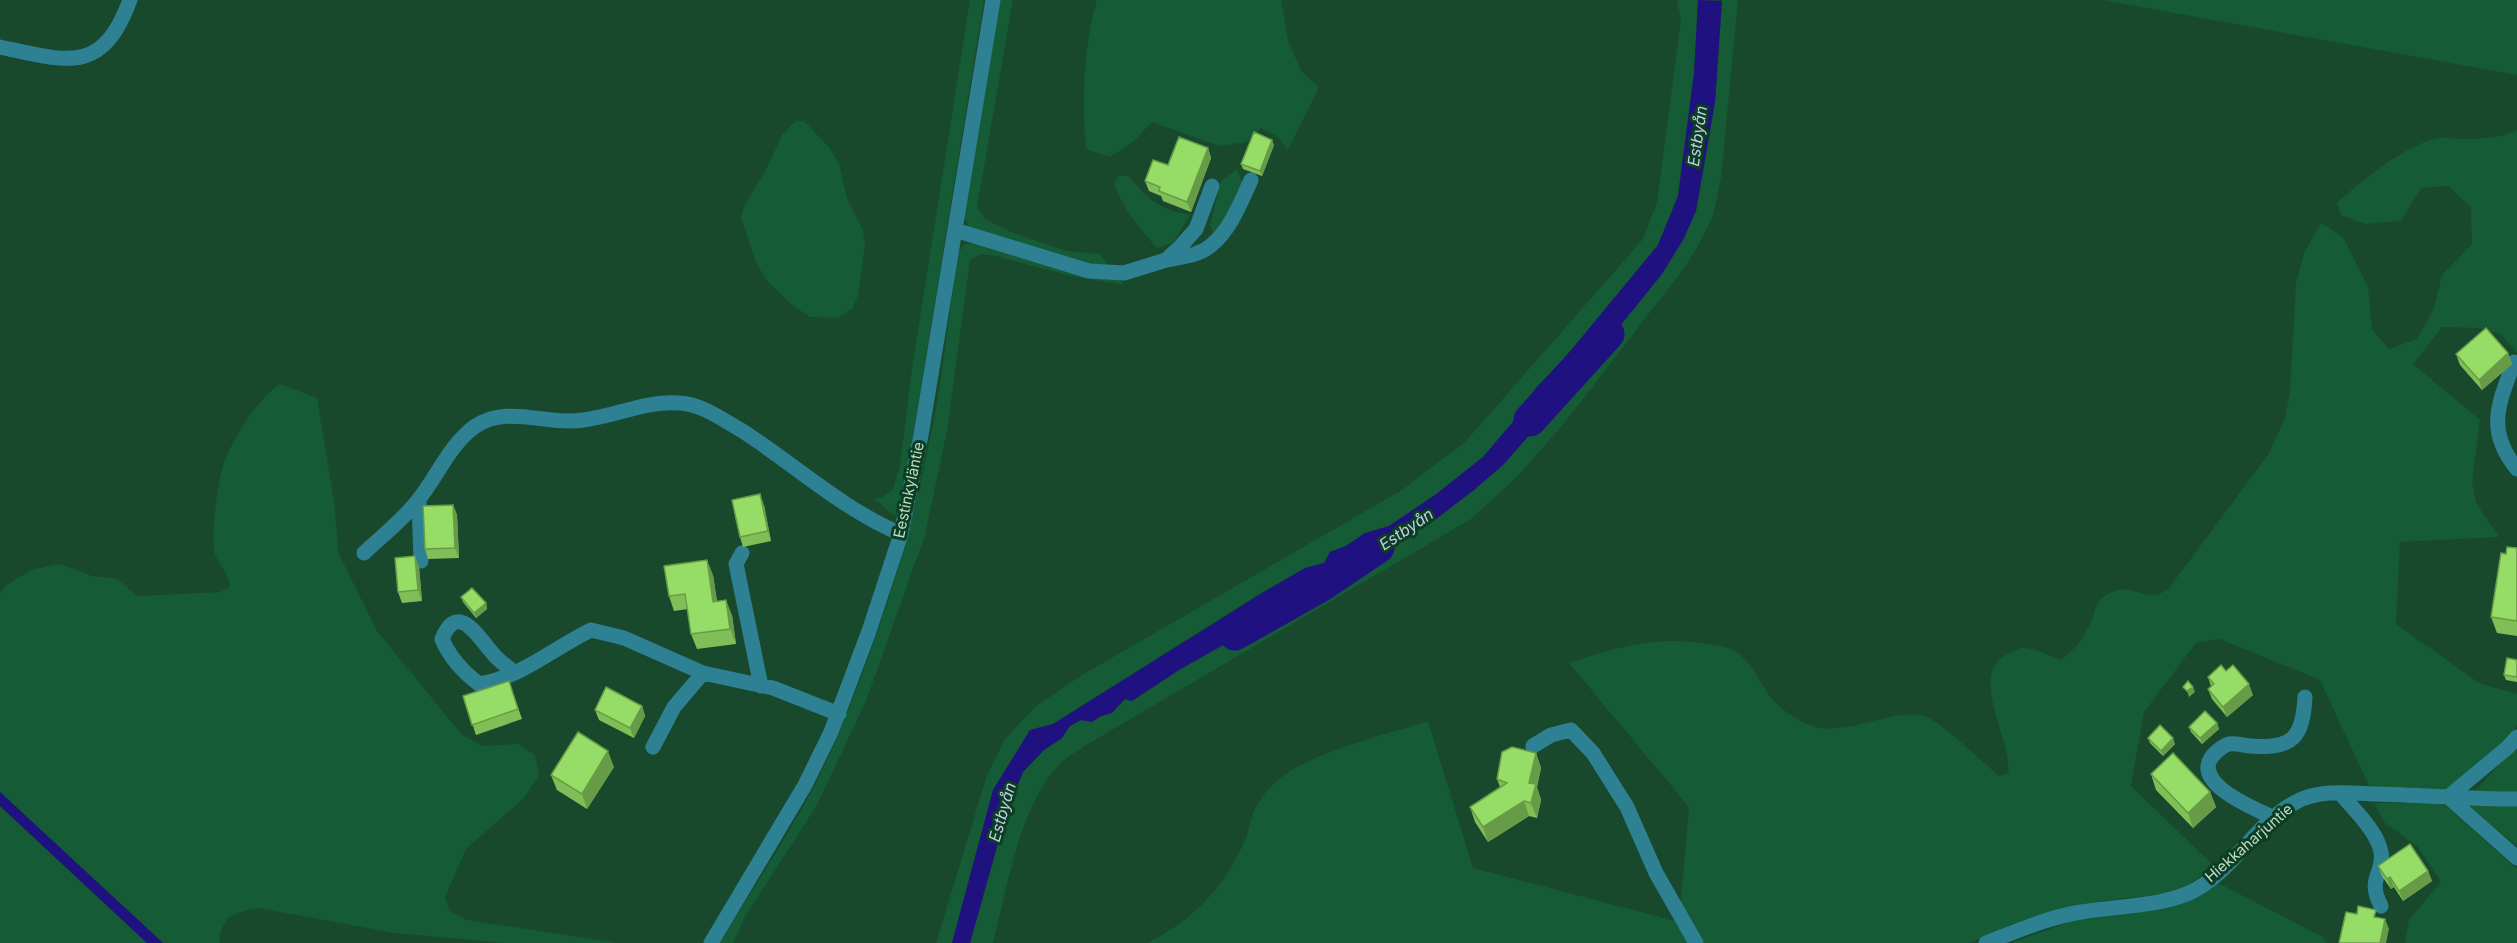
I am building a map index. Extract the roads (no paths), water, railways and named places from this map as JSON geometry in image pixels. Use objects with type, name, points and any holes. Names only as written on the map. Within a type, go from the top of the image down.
[{"type":"street","points":[[0,47],[56,57],[82,58],[99,51],[114,37],[130,0]]},
{"type":"street","name":"Eestinkyläntie","points":[[711,943],[805,786],[839,714],[901,534],[921,435],[993,0]]},
{"type":"street","points":[[955,230],[1089,271],[1124,273],[1166,260],[1197,254],[1216,242],[1233,218],[1251,180]]},
{"type":"street","points":[[1166,260],[1196,229],[1212,186]]},
{"type":"street","points":[[2514,362],[2500,401],[2496,421],[2500,438],[2517,469]]},
{"type":"street","points":[[364,553],[419,500],[459,441],[476,426],[500,416],[571,421],[598,417],[654,403],[681,403],[707,410],[770,449],[877,524],[901,534]]},
{"type":"street","points":[[419,500],[421,561]]},
{"type":"street","points":[[742,553],[736,564],[761,686]]},
{"type":"street","points":[[515,673],[497,658],[471,627],[460,622],[452,623],[447,628],[442,639],[448,653],[467,675],[479,684],[501,680],[515,673],[562,644],[591,630],[624,638],[703,673],[773,688],[839,714]]},
{"type":"street","points":[[653,747],[674,707],[703,673]]},
{"type":"street","points":[[2274,818],[2226,793],[2211,777],[2208,765],[2212,756],[2229,744],[2273,748],[2291,741],[2304,722],[2305,697]]},
{"type":"street","points":[[1533,746],[1551,735],[1571,730],[1593,753],[1627,807],[1656,873],[1696,943]]},
{"type":"street","points":[[2517,737],[2508,748],[2448,797],[2517,858]]},
{"type":"street","points":[[2341,794],[2378,841],[2381,854],[2374,881],[2375,895],[2381,906]]},
{"type":"street","name":"Hiekkaharjuntie","points":[[1986,943],[2028,927],[2079,912],[2168,900],[2190,892],[2212,878],[2274,818],[2296,802],[2315,795],[2517,799]]},
{"type":"water","points":[[1698,0],[1722,1],[1715,102],[1696,211],[1683,240],[1662,274],[1612,336],[1564,383],[1540,423],[1503,465],[1474,490],[1432,522],[1375,555],[1323,581],[1304,587],[1262,623],[1179,670],[1132,701],[1125,699],[1112,713],[1092,722],[1081,720],[1070,726],[1062,738],[1044,750],[1023,772],[1007,811],[970,943],[952,943],[993,790],[1030,730],[1053,724],[1259,595],[1305,568],[1324,563],[1330,552],[1346,546],[1365,533],[1389,526],[1435,495],[1483,457],[1512,423],[1536,388],[1563,360],[1658,245],[1678,196],[1694,73]]},
{"type":"water","points":[[0,792],[163,943],[147,943],[0,806]]},
{"type":"waterway","name":"Estbyån","points":[[1530,420],[1608,334]]},
{"type":"waterway","name":"Estbyån","points":[[1235,634],[1320,586],[1378,547]]}]
